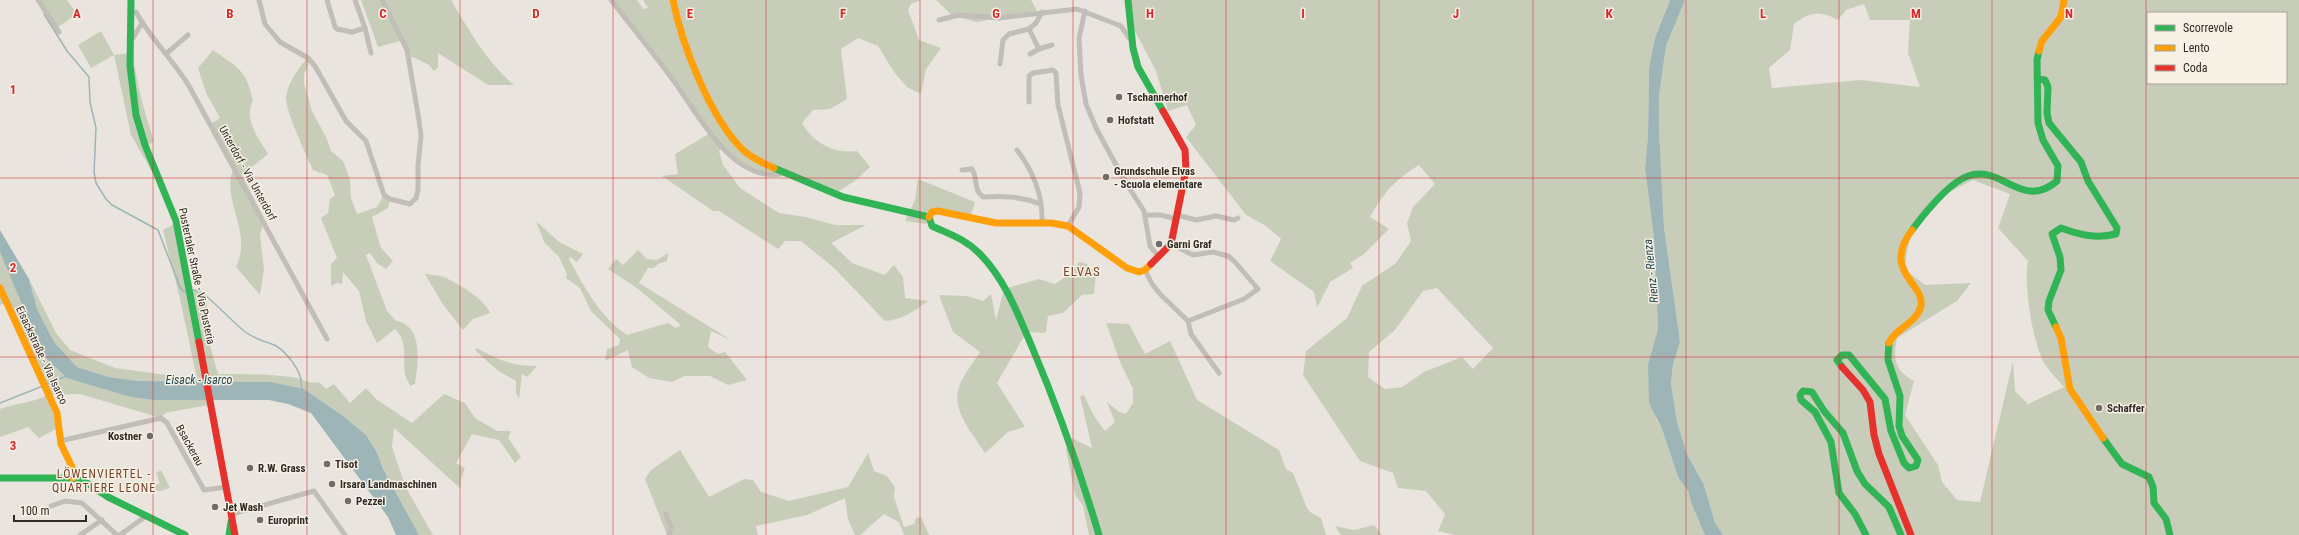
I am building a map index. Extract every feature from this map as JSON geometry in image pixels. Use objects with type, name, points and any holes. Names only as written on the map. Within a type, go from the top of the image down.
[{"type":"street","points":[[38,0],[59,32]]},
{"type":"street","name":"Pustertaler Straße - Via Pusteria","points":[[129,0],[129,81],[146,147],[174,211],[236,535]]},
{"type":"street","points":[[259,0],[265,24],[280,42],[308,58],[315,66],[346,121],[355,128],[366,141],[371,149],[384,195],[404,204],[413,202],[418,190],[420,136],[407,50],[382,0]]},
{"type":"street","points":[[327,0],[337,29],[352,32],[366,28]]},
{"type":"street","points":[[356,0],[366,28],[371,53]]},
{"type":"street","points":[[612,0],[674,81],[720,146],[738,162],[749,168],[770,175],[780,174],[782,172]]},
{"type":"street","points":[[673,0],[679,28],[705,89],[728,135],[752,157],[782,172],[843,197],[929,217]]},
{"type":"street","points":[[929,217],[932,212],[938,211],[996,223],[1042,222],[1068,226],[1079,232],[1127,268],[1139,272],[1145,270],[1171,244],[1186,170],[1185,150],[1180,138],[1141,75],[1132,38],[1128,0]]},
{"type":"street","points":[[1911,535],[1902,509],[1886,477],[1879,455],[1874,436],[1870,401],[1855,379],[1839,366],[1837,360],[1842,355],[1849,355],[1866,377],[1881,392],[1885,399],[1891,431],[1904,463],[1909,468],[1916,466],[1918,460],[1905,442],[1898,425],[1897,414],[1900,395],[1891,373],[1888,357],[1891,338],[1917,314],[1921,305],[1917,291],[1905,277],[1902,269],[1905,248],[1914,229],[1950,188],[1968,176],[1980,173],[1993,175],[2027,192],[2044,190],[2054,185],[2060,171],[2043,140],[2038,123],[2038,50],[2042,41],[2058,23],[2064,0]]},
{"type":"street","points":[[939,20],[959,15],[999,18],[1077,9],[1085,11],[1108,23],[1121,26],[1130,22]]},
{"type":"street","points":[[1085,11],[1079,38],[1081,80],[1086,104],[1096,128],[1146,215],[1150,246],[1159,257]]},
{"type":"street","name":"Unterdorf - Via Unterdorf","points":[[136,12],[142,23],[167,53],[189,86],[327,339]]},
{"type":"street","points":[[1000,64],[1003,40],[1009,34],[1029,29],[1036,23],[1042,12]]},
{"type":"street","points":[[129,38],[133,38],[142,23]]},
{"type":"street","points":[[1121,26],[1129,38],[1132,38]]},
{"type":"street","points":[[1029,29],[1039,49]]},
{"type":"street","points":[[167,53],[188,35]]},
{"type":"street","points":[[1030,54],[1039,49],[1052,45]]},
{"type":"street","points":[[1029,102],[1029,76],[1033,73],[1053,70],[1056,73],[1058,105],[1080,194],[1079,207],[1068,226]]},
{"type":"street","points":[[2038,79],[2045,80],[2048,84],[2047,113],[2051,126],[2082,162],[2088,181],[2117,228],[2116,234],[2103,237],[2080,235],[2061,228],[2052,234],[2053,241],[2060,257],[2061,270],[2049,301],[2048,310],[2060,338],[2070,389],[2082,403],[2115,457],[2122,464],[2149,477],[2153,487],[2154,503],[2166,519],[2170,535]]},
{"type":"street","points":[[1017,150],[1034,177],[1039,192],[1042,222]]},
{"type":"street","points":[[962,170],[972,169],[975,173],[976,188],[983,197],[1010,196],[1024,198],[1040,204]]},
{"type":"street","points":[[1146,215],[1161,214],[1196,220],[1216,216],[1234,220],[1238,218]]},
{"type":"street","points":[[929,217],[932,226],[955,236],[976,252],[1003,284],[1010,297],[1052,397],[1090,503],[1099,535]]},
{"type":"street","points":[[1171,244],[1193,255],[1213,252],[1228,256],[1257,286],[1256,291],[1244,299],[1188,321]]},
{"type":"street","points":[[1145,270],[1161,295],[1188,321],[1191,334],[1219,373]]},
{"type":"street","name":"Eisackstraße - Via Isarco","points":[[0,288],[58,418],[60,441],[63,451],[73,469],[73,478]]},
{"type":"street","points":[[1866,535],[1858,518],[1839,493],[1831,442],[1815,412],[1801,400],[1800,395],[1803,391],[1812,392],[1824,411],[1840,427],[1847,441],[1857,472],[1866,484],[1889,507],[1901,535]]},
{"type":"street","name":"Bsackerau","points":[[60,441],[161,418],[167,423],[204,490],[227,487]]},
{"type":"street","points":[[0,478],[73,478],[89,484],[108,497],[183,535]]},
{"type":"street","points":[[232,514],[314,490],[345,535]]},
{"type":"street","points":[[51,506],[65,501],[78,501],[84,504],[118,535],[146,516]]},
{"type":"street","name":"Pustertaler Straße - Via Pusteria","points":[[230,535],[232,514]]},
{"type":"street","points":[[666,514],[671,527],[669,535]]},
{"type":"street","points":[[80,535],[102,520]]},
{"type":"green space","points":[[40,0],[67,0],[77,14],[58,27]]},
{"type":"green space","points":[[361,0],[451,0],[472,35],[487,56],[514,85],[488,85],[438,53],[438,67],[434,71],[429,65],[413,57],[409,58],[404,40],[378,47]]},
{"type":"green space","points":[[611,0],[637,0],[643,9],[648,8],[643,0],[921,0],[911,4],[908,10],[919,40],[941,48],[926,69],[921,94],[907,87],[894,72],[878,46],[858,38],[841,49],[847,99],[830,109],[813,110],[802,123],[812,136],[825,146],[841,151],[857,151],[870,167],[856,180],[833,195],[785,176],[762,175],[737,164],[721,149],[719,151],[723,165],[740,188],[779,213],[806,217],[835,225],[866,225],[831,243],[852,263],[885,275],[894,265],[903,277],[905,298],[928,301],[903,317],[885,321],[834,268],[801,241],[785,241],[778,249],[719,211],[713,211],[662,176],[678,174],[675,154],[710,133]]},
{"type":"green space","points":[[936,0],[1031,0],[1037,11],[977,22],[953,16]]},
{"type":"green space","points":[[1131,0],[1670,0],[1655,38],[1649,68],[1648,136],[1645,169],[1654,238],[1658,329],[1648,364],[1656,419],[1662,429],[1678,477],[1688,491],[1692,505],[1705,535],[1455,535],[1438,531],[1445,514],[1426,491],[1398,488],[1393,473],[1360,461],[1303,375],[1306,351],[1347,318],[1362,286],[1396,263],[1411,241],[1407,223],[1413,207],[1435,184],[1419,165],[1403,176],[1391,187],[1380,200],[1370,217],[1389,229],[1364,254],[1350,263],[1353,268],[1330,282],[1317,308],[1314,292],[1270,261],[1281,239],[1266,226],[1246,215],[1186,137],[1196,125],[1187,105],[1168,111],[1156,71],[1135,31]],"holes":[[[1437,288],[1493,348],[1473,369],[1462,357],[1424,372],[1402,387],[1385,389],[1368,377],[1369,352],[1395,330],[1423,291]]]},
{"type":"green space","points":[[1685,0],[2299,0],[2299,535],[1723,535],[1715,523],[1704,485],[1687,454],[1677,422],[1671,384],[1673,365],[1680,342],[1664,227],[1659,129],[1659,96],[1666,46]],"holes":[[[1864,4],[1870,20],[1910,20],[1908,53],[1920,87],[1861,80],[1772,88],[1769,68],[1790,50],[1794,24],[1805,17],[1815,14],[1825,15],[1838,20],[1846,10]],[[1973,180],[2010,194],[1998,228],[2028,261],[2028,299],[2037,345],[2046,366],[2064,387],[2028,404],[2015,391],[2013,361],[1980,502],[1957,500],[1942,482],[1938,465],[1905,415],[1914,381],[1902,373],[1896,363],[1895,358],[1897,338],[1957,301],[1971,283],[1925,285],[1904,269],[1911,231],[1945,194]]]},
{"type":"green space","points":[[101,31],[114,55],[91,68],[78,45]]},
{"type":"green space","points":[[213,50],[240,70],[244,76],[253,101],[250,108],[250,115],[253,129],[268,154],[242,175],[265,220],[260,234],[264,270],[260,295],[236,267],[240,254],[241,241],[231,193],[230,182],[233,170],[209,125],[220,118],[206,93],[198,68]]},
{"type":"green space","points":[[133,53],[144,109],[154,142],[144,146],[158,182],[131,135],[114,55]]},
{"type":"green space","points":[[308,57],[308,65],[304,74],[304,84],[312,111],[327,139],[331,151],[343,161],[350,180],[351,198],[357,214],[377,207],[384,195],[390,199],[388,208],[372,217],[381,248],[393,261],[386,269],[377,263],[370,253],[366,255],[387,311],[396,321],[405,324],[415,337],[418,356],[417,366],[415,384],[410,386],[405,375],[404,350],[402,339],[399,334],[395,329],[377,343],[366,321],[359,291],[343,272],[342,284],[337,283],[331,286],[331,264],[337,258],[321,218],[328,213],[330,199],[335,195],[327,175],[313,170],[293,123],[286,97],[291,81]]},
{"type":"green space","points":[[918,179],[975,202],[970,219],[937,212],[926,224],[905,221],[915,200]]},
{"type":"green space","points":[[536,221],[559,242],[583,254],[577,262],[570,257],[569,259],[594,301],[608,319],[627,335],[668,323],[676,328],[681,325],[637,288],[608,269],[616,259],[623,265],[638,250],[647,259],[657,260],[668,253],[667,261],[658,264],[654,268],[648,268],[639,283],[731,340],[711,331],[708,347],[718,354],[725,352],[747,380],[728,385],[710,376],[685,376],[672,382],[649,378],[632,367],[628,350],[605,361],[607,349],[619,345],[620,339],[591,311],[580,288],[566,278],[567,274],[559,257],[544,242]]},
{"type":"green space","points":[[174,224],[190,290],[201,290],[207,302],[208,339],[218,374],[292,377],[313,383],[319,382],[326,389],[334,384],[350,403],[366,388],[376,399],[412,423],[444,394],[465,403],[475,418],[497,431],[511,431],[508,438],[521,457],[515,463],[499,440],[472,434],[456,463],[465,468],[461,479],[461,489],[394,428],[392,447],[406,488],[433,535],[419,535],[383,469],[377,451],[366,435],[343,416],[304,389],[240,383],[138,381],[109,377],[77,367],[54,342],[37,309],[29,279],[56,333],[70,350],[115,368],[197,379],[180,299],[163,230]]},
{"type":"green space","points":[[0,252],[47,358],[67,378],[207,399],[208,405],[165,413],[161,418],[80,394],[49,395],[6,303],[0,305]]},
{"type":"green space","points":[[1079,262],[1087,264],[1096,274],[1094,294],[1082,295],[1063,313],[1048,316],[1046,331],[1044,333],[1029,332],[1023,338],[997,383],[1025,427],[1008,432],[985,453],[964,422],[958,405],[957,396],[963,378],[980,352],[953,332],[939,295],[967,296],[983,301],[991,294],[996,320],[1004,289],[1039,279],[1055,284],[1068,275]]},
{"type":"green space","points":[[425,274],[444,277],[463,287],[483,302],[490,313],[473,319],[463,330],[442,303]]},
{"type":"green space","points":[[1106,323],[1129,324],[1145,354],[1170,341],[1197,400],[1279,450],[1286,469],[1293,473],[1307,508],[1310,512],[1321,518],[1326,535],[1089,535],[1083,506],[1075,494],[1066,450],[1071,438],[1092,448],[1080,396],[1084,395],[1094,416],[1105,431],[1115,422],[1107,402],[1119,412],[1126,414],[1133,403],[1133,389],[1120,362]]},
{"type":"green space","points":[[477,348],[506,362],[537,366],[527,377],[522,374],[519,399],[516,393],[516,381],[497,370],[475,350]]},
{"type":"green space","points":[[46,396],[54,416],[56,429],[39,438],[28,427],[0,437],[0,409]]},
{"type":"green space","points":[[680,450],[709,497],[744,479],[753,480],[761,492],[789,501],[848,487],[868,453],[874,471],[887,476],[895,487],[894,497],[904,527],[914,524],[916,518],[921,517],[929,535],[904,535],[899,522],[884,514],[860,535],[855,535],[848,519],[845,498],[807,515],[756,526],[758,535],[667,535],[645,479],[651,470]]},
{"type":"green space","points":[[161,470],[170,488],[160,491],[154,490],[152,487],[160,483],[156,473]]},
{"type":"green space","points":[[1374,525],[1382,535],[1341,535],[1335,526],[1354,530]]},
{"type":"water","points":[[1670,0],[1685,0],[1666,46],[1659,96],[1659,129],[1664,227],[1680,342],[1673,365],[1671,384],[1677,422],[1687,454],[1704,485],[1715,523],[1723,535],[1705,535],[1692,505],[1688,491],[1678,477],[1662,429],[1649,403],[1648,364],[1658,329],[1654,238],[1645,169],[1648,136],[1649,68],[1655,38]]},
{"type":"water","points":[[0,230],[29,279],[37,309],[54,342],[77,367],[109,377],[138,381],[270,382],[304,389],[343,416],[366,435],[377,452],[383,469],[419,535],[396,535],[388,517],[311,413],[288,404],[269,400],[154,400],[131,397],[67,378],[47,359],[0,252]]},
{"type":"waterway","points":[[44,14],[67,51],[89,77],[90,102],[96,128],[94,172],[96,183],[106,199],[112,205],[158,230],[180,287],[183,291],[187,292]]},
{"type":"waterway","points":[[193,290],[199,291],[205,295],[247,333],[275,345],[287,355],[297,368],[300,376],[301,389]]},
{"type":"waterway","points":[[46,384],[67,376]]},
{"type":"waterway","points":[[0,403],[43,386]]},
{"type":"traffic: fast","points":[[131,0],[130,66],[136,115],[145,145],[176,221],[199,342]]},
{"type":"traffic: fast","points":[[1128,0],[1133,48],[1138,67],[1163,111]]},
{"type":"traffic: fast","points":[[1912,230],[1952,185],[1968,176],[1980,174],[1991,176],[2022,189],[2033,191],[2045,189],[2057,181],[2058,166],[2043,140],[2038,123],[2037,60],[2039,51]]},
{"type":"traffic: fast","points":[[2038,79],[2045,80],[2048,87],[2047,113],[2049,123],[2081,162],[2088,181],[2117,228],[2116,234],[2102,236],[2075,233],[2061,228],[2052,234],[2060,257],[2061,270],[2049,301],[2048,310],[2056,327]]},
{"type":"traffic: fast","points":[[774,168],[843,197],[929,217]]},
{"type":"traffic: fast","points":[[929,217],[932,226],[951,234],[974,248],[988,263],[1004,285],[1042,370],[1060,416],[1099,535]]},
{"type":"traffic: fast","points":[[1842,367],[1837,360],[1842,355],[1849,355],[1885,399],[1891,431],[1904,463],[1909,468],[1916,466],[1918,460],[1902,436],[1899,426],[1900,396],[1888,360],[1889,343]]},
{"type":"traffic: fast","points":[[1866,535],[1855,514],[1839,493],[1831,442],[1815,412],[1801,400],[1800,395],[1803,391],[1812,392],[1824,411],[1843,433],[1857,471],[1865,484],[1889,507],[1901,535]]},
{"type":"traffic: fast","points":[[2103,438],[2122,464],[2149,477],[2153,487],[2154,503],[2166,519],[2170,535]]},
{"type":"traffic: fast","points":[[0,478],[73,478],[89,484],[108,497],[185,535]]},
{"type":"traffic: fast","points":[[229,535],[231,522]]},
{"type":"traffic: slow","points":[[673,0],[677,18],[690,58],[708,100],[719,119],[742,149],[757,160],[774,168]]},
{"type":"traffic: slow","points":[[2039,51],[2042,41],[2061,17],[2064,0]]},
{"type":"traffic: slow","points":[[929,217],[932,212],[938,211],[996,223],[1051,223],[1068,226],[1127,268],[1139,272],[1145,270],[1151,264]]},
{"type":"traffic: slow","points":[[1889,343],[1896,333],[1915,317],[1921,306],[1917,290],[1906,275],[1902,266],[1901,256],[1904,244],[1912,230]]},
{"type":"traffic: slow","points":[[0,288],[57,413],[61,444],[73,469],[73,478]]},
{"type":"traffic: slow","points":[[2056,327],[2061,338],[2070,389],[2103,438]]},
{"type":"traffic: jam","points":[[1151,264],[1171,244],[1186,170],[1185,150],[1163,111]]},
{"type":"traffic: jam","points":[[199,342],[235,535]]},
{"type":"traffic: jam","points":[[1842,367],[1863,390],[1870,402],[1874,435],[1879,454],[1911,535]]},
{"type":"place","name":"Tschannerhof","points":[[1119,97]]},
{"type":"place","name":"Hofstatt","points":[[1110,120]]},
{"type":"place","name":"Grundschule Elvas - Scuola elementare","points":[[1106,177]]},
{"type":"place","name":"Garni Graf","points":[[1159,244]]},
{"type":"place","name":"Schaffer","points":[[2099,408]]},
{"type":"place","name":"Kostner","points":[[150,436]]},
{"type":"place","name":"Tisot","points":[[327,464]]},
{"type":"place","name":"R.W. Grass","points":[[250,468]]},
{"type":"place","name":"Irsara Landmaschinen","points":[[332,484]]},
{"type":"place","name":"Pezzei","points":[[348,501]]},
{"type":"place","name":"Jet Wash","points":[[215,507]]},
{"type":"place","name":"Europrint","points":[[260,520]]},
{"type":"district","name":"ELVAS","points":[[1082,271]]},
{"type":"district","name":"LÖWENVIERTEL - QUARTIERE LEONE","points":[[104,481]]},
{"type":"water label","name":"Rienz - Rienza","points":[[1651,271]]},
{"type":"water label","name":"Eisack - Isarco","points":[[199,380]]}]
